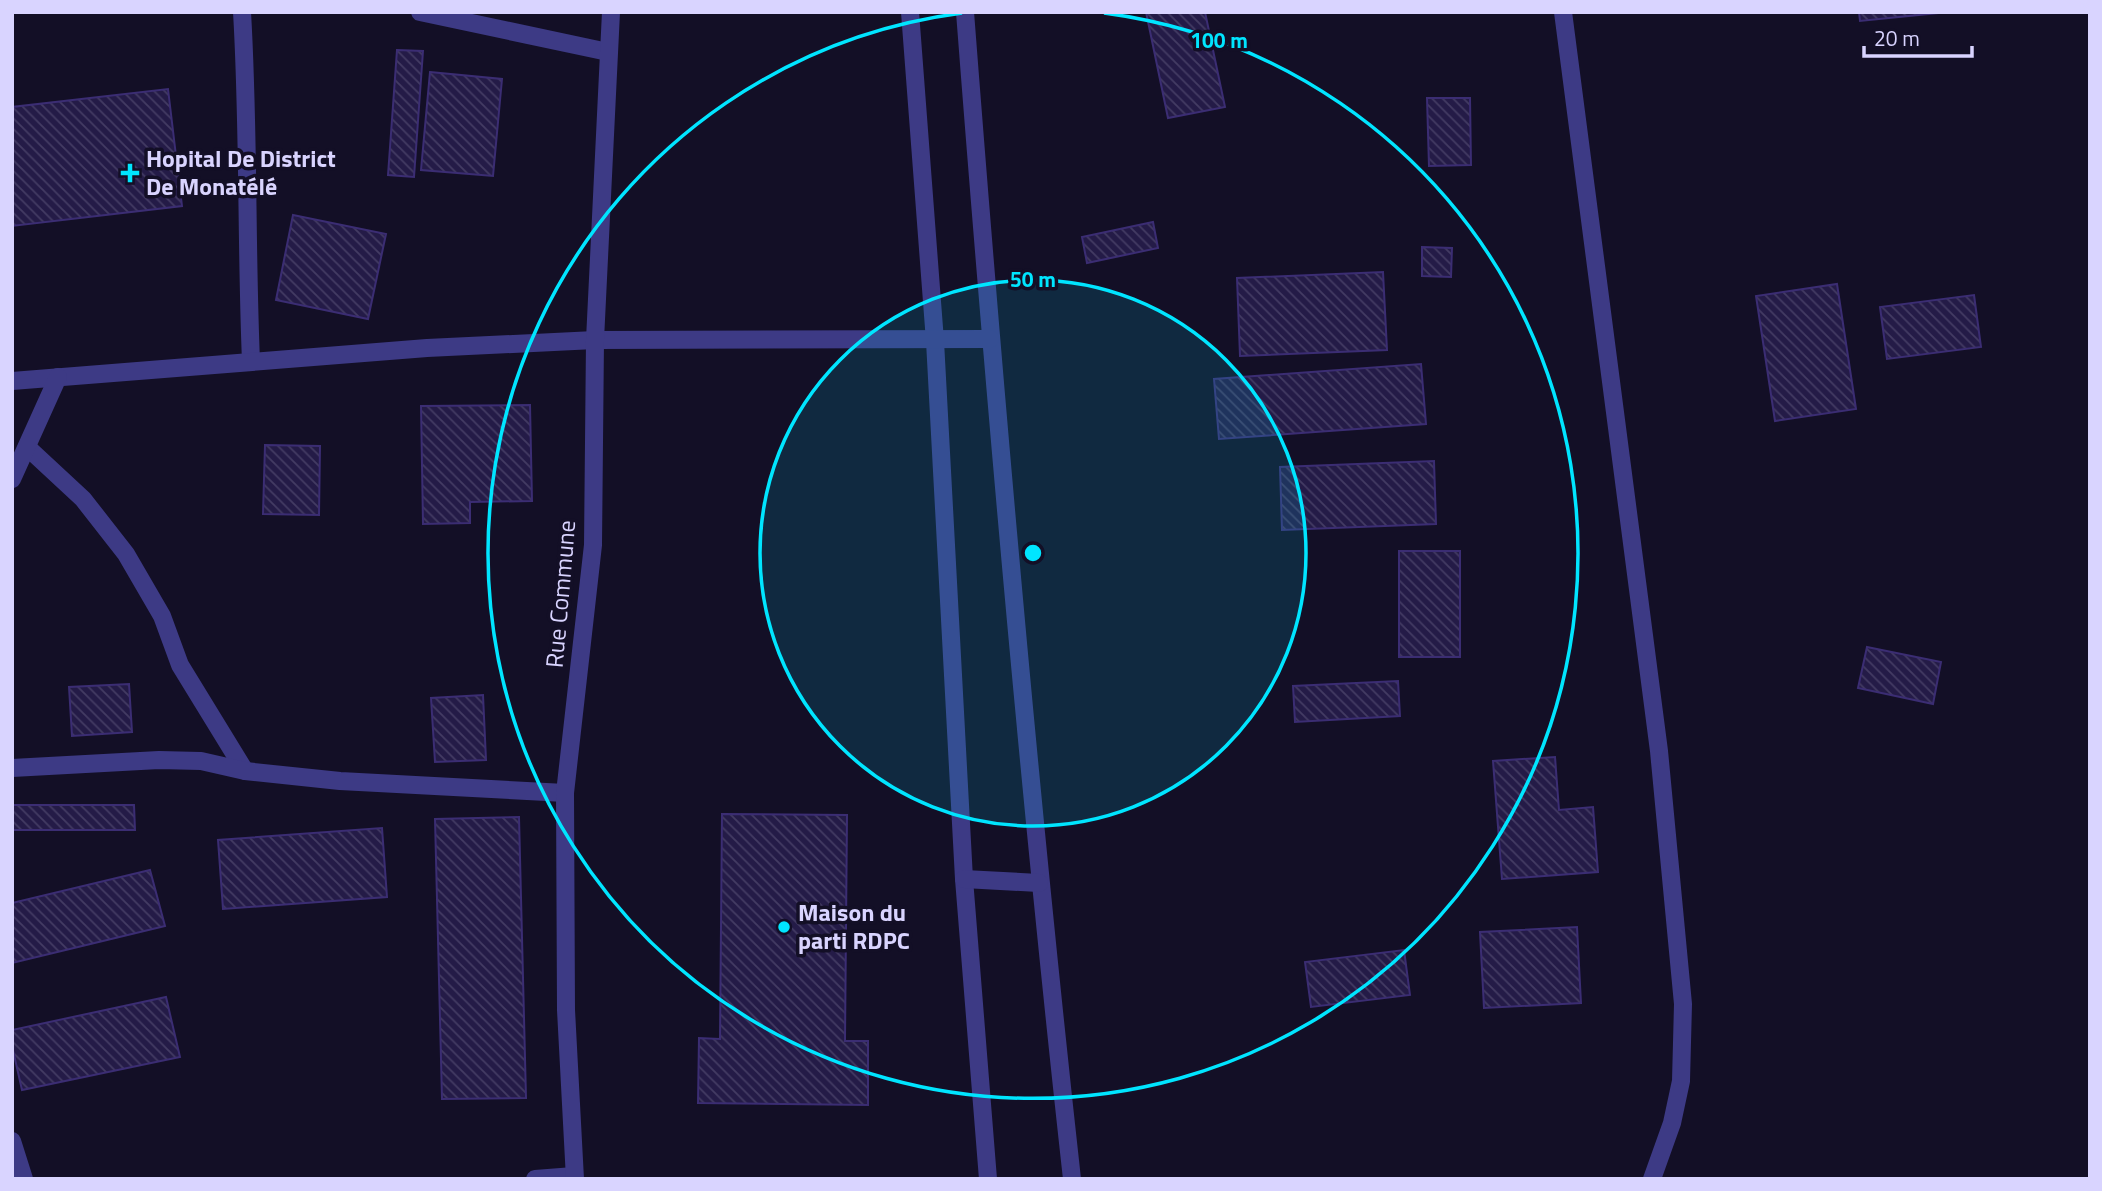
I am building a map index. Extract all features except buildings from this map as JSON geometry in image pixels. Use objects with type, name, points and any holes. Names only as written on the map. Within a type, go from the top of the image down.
[{"type":"street","points":[[242,12],[247,104],[247,278],[251,361]]},
{"type":"street","points":[[420,12],[608,52]]},
{"type":"street","name":"Rue Commune","points":[[574,1177],[566,1010],[565,793],[593,545],[594,340],[611,12]]},
{"type":"street","points":[[910,12],[935,341],[964,879],[988,1179]]},
{"type":"street","points":[[965,12],[990,339],[1039,883],[1072,1179]]},
{"type":"street","points":[[1563,12],[1659,751],[1682,1004],[1681,1081],[1672,1124],[1652,1179]]},
{"type":"street","points":[[12,381],[427,348],[594,340],[990,339]]},
{"type":"street","points":[[12,479],[58,377]]},
{"type":"street","points":[[27,447],[83,499],[125,554],[162,616],[180,665],[245,771]]},
{"type":"street","points":[[12,768],[159,760],[201,761],[245,771],[340,781],[565,793]]},
{"type":"street","points":[[964,879],[1039,883]]},
{"type":"street","points":[[12,1141],[24,1179]]},
{"type":"street","points":[[535,1179],[574,1177]]},
{"type":"place","name":"Hopital De District De Monatélé","points":[[130,173]]},
{"type":"place","name":"Maison du parti RDPC","points":[[784,927]]}]
